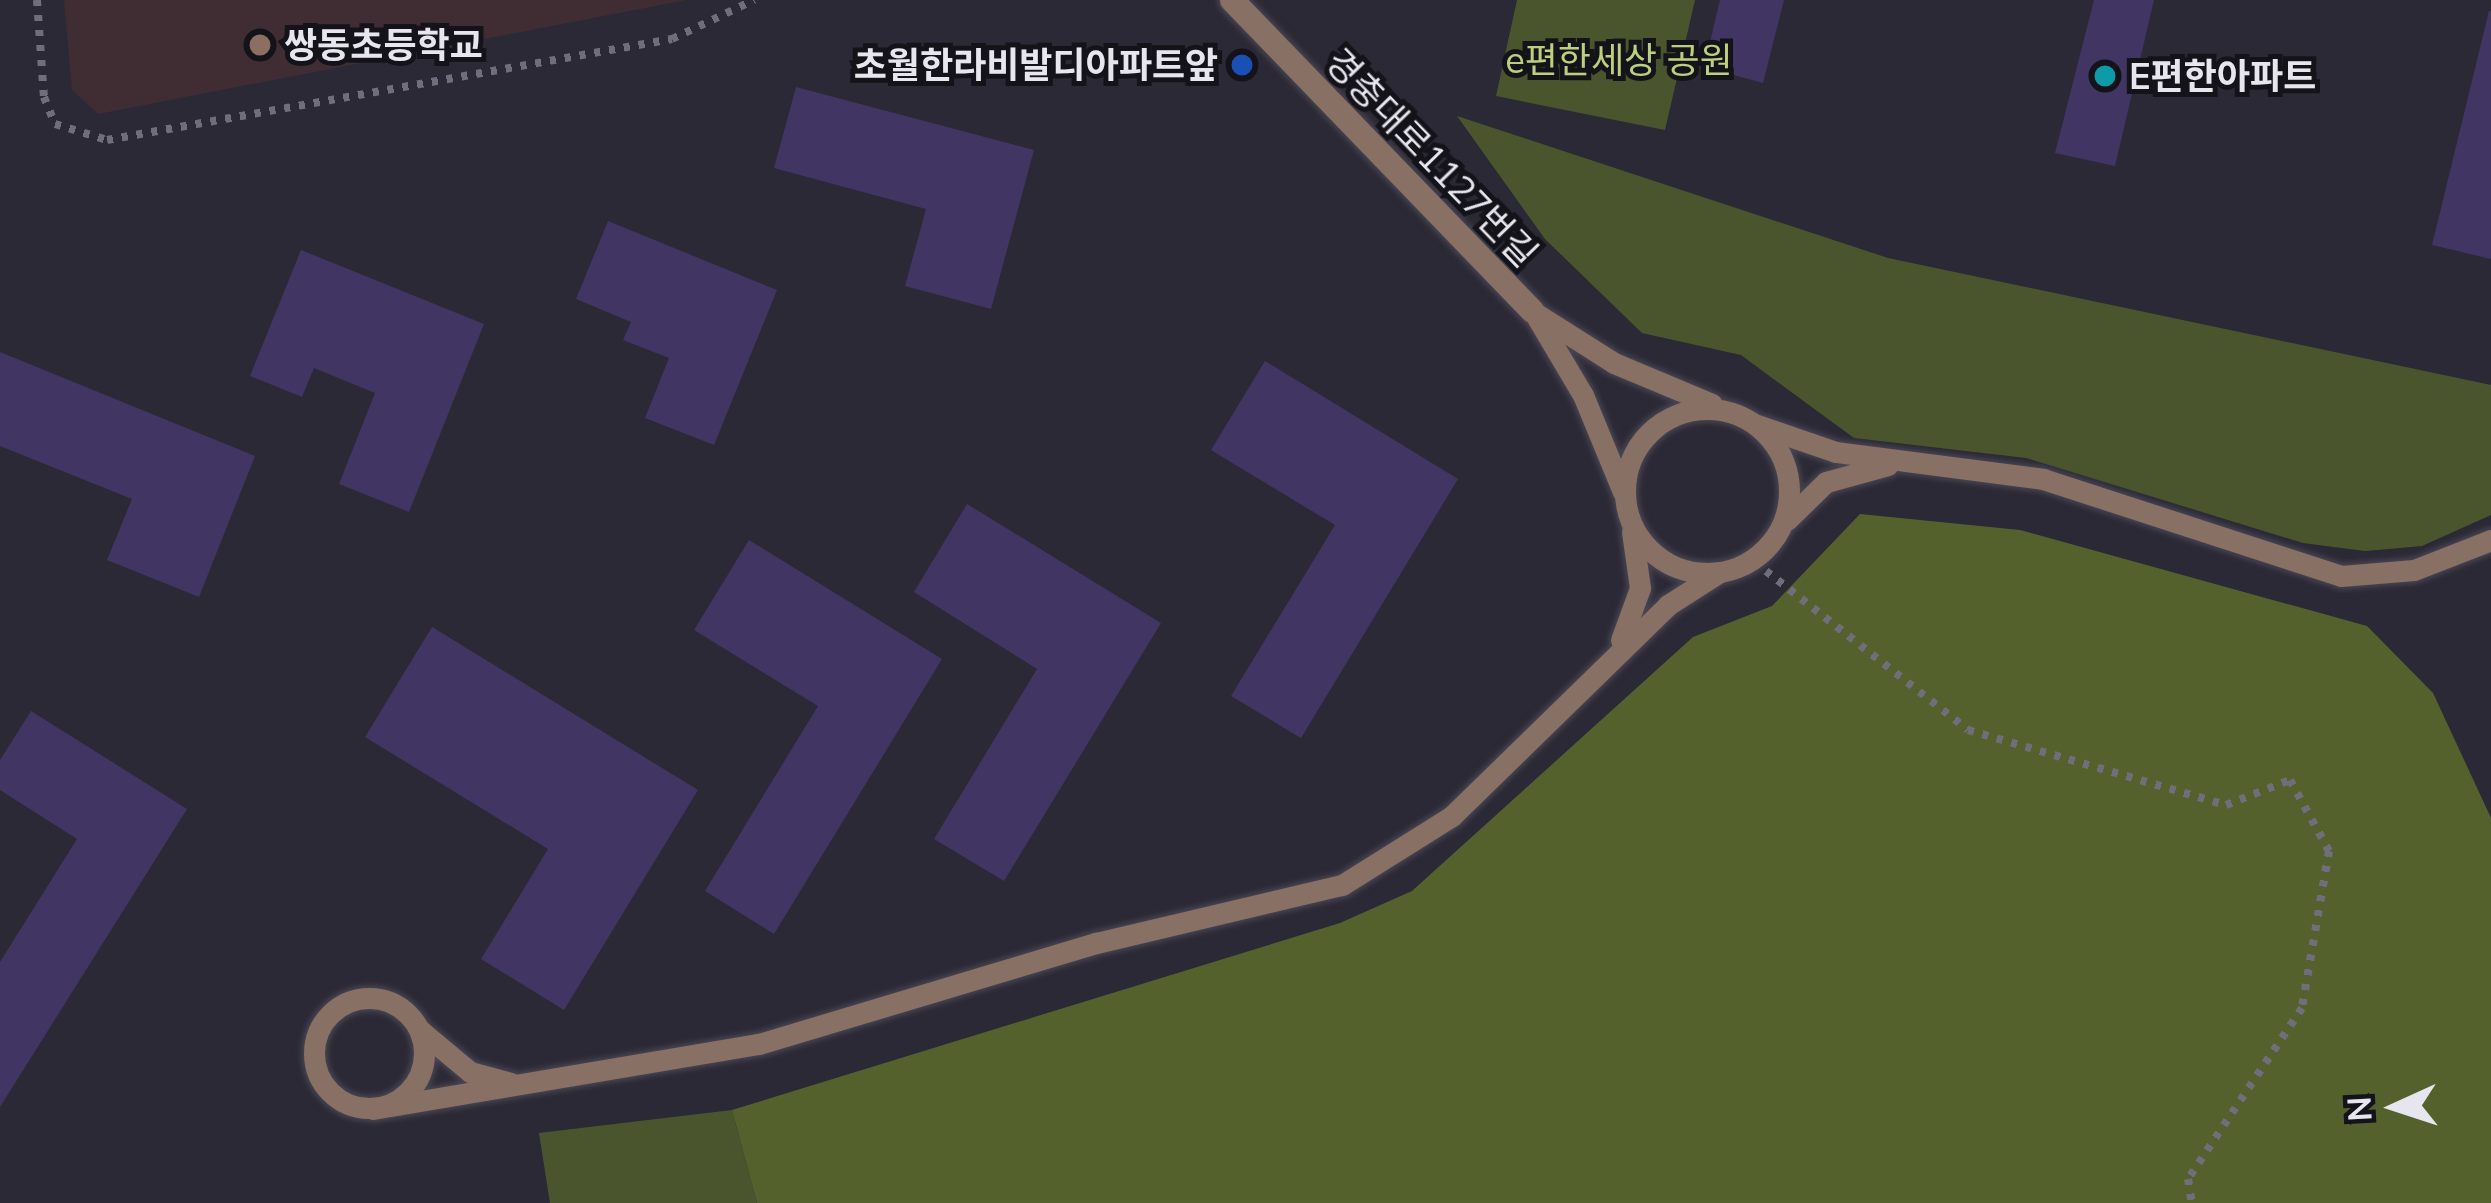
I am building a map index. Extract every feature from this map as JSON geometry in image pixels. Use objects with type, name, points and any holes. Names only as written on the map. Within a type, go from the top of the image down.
[{"type":"street","name":"경충대로1127번길","points":[[1232,0],[1532,311]]},
{"type":"lane","points":[[1532,311],[1614,363],[1824,449],[2044,479],[2342,577],[2414,570],[2491,540]]},
{"type":"lane","points":[[1532,311],[1583,395],[1624,494],[1640,566],[1636,611],[1602,667]]},
{"type":"lane","points":[[1624,494],[1639,443],[1658,424],[1708,407],[1734,412]]},
{"type":"lane","points":[[1757,425],[1787,469],[1783,525]]},
{"type":"lane","points":[[541,1085],[470,1072],[392,1002],[373,997],[354,998],[323,1020],[315,1038],[317,1074],[340,1101],[373,1109],[541,1085],[759,1044],[1096,943],[1342,885],[1452,816],[1668,605],[1718,573],[1756,556],[1826,482],[1903,463]]},
{"type":"lane","points":[[1629,520],[1664,563],[1718,573]]},
{"type":"lane","points":[[373,1109],[417,1082],[424,1046],[419,1028]]},
{"type":"path","points":[[37,0],[44,97],[56,124],[107,140],[672,39],[754,0]]},
{"type":"path","points":[[1766,571],[1968,730],[2226,805],[2290,780],[2329,851],[2302,1008],[2188,1179],[2192,1203]]},
{"type":"shaded area","name":"쌍동초등학교","points":[[64,0],[686,0],[98,114],[72,90]]},
{"type":"green space","name":"e편한세상 공원","points":[[1517,0],[1695,0],[1665,130],[1496,96]]},
{"type":"green space","points":[[1457,116],[1888,258],[2491,385],[2491,515],[2422,546],[2365,551],[2303,543],[2026,458],[1854,438],[1741,355],[1642,333],[1545,239]]},
{"type":"green space","points":[[1860,514],[2020,530],[2367,626],[2433,693],[2491,818],[2491,1203],[757,1203],[732,1110],[1340,923],[1412,891],[1693,637],[1772,606]]},
{"type":"green space","points":[[732,1110],[757,1203],[550,1203],[539,1133]]},
{"type":"building","points":[[1720,0],[1784,0],[1763,83],[1704,67]]},
{"type":"building","name":"E편한아파트","points":[[2094,0],[2154,0],[2115,166],[2055,153]]},
{"type":"building","points":[[2491,11],[2491,259],[2432,245]]},
{"type":"building","points":[[796,87],[1034,150],[991,309],[905,286],[926,209],[774,168]]},
{"type":"building","points":[[608,221],[777,290],[714,445],[645,418],[669,358],[623,340],[631,322],[576,299]]},
{"type":"building","points":[[301,250],[484,324],[409,512],[339,484],[375,393],[314,368],[302,397],[250,376]]},
{"type":"building","points":[[0,352],[255,456],[199,597],[107,560],[132,499],[0,446]]},
{"type":"building","points":[[1265,361],[1458,479],[1301,738],[1231,696],[1335,525],[1211,450]]},
{"type":"building","points":[[967,504],[1161,623],[1004,881],[934,839],[1037,669],[914,592]]},
{"type":"building","points":[[749,540],[942,659],[774,934],[705,891],[818,706],[694,630]]},
{"type":"building","points":[[432,627],[698,790],[564,1010],[481,959],[548,849],[365,737]]},
{"type":"building","points":[[31,711],[187,809],[0,1107],[0,962],[77,839],[0,790],[0,760]]},
{"type":"place","name":"쌍동초등학교","points":[[260,45]]},
{"type":"place","name":"초월한라비발디아파트앞","points":[[1242,65]]},
{"type":"place","name":"E편한아파트","points":[[2105,76]]}]
